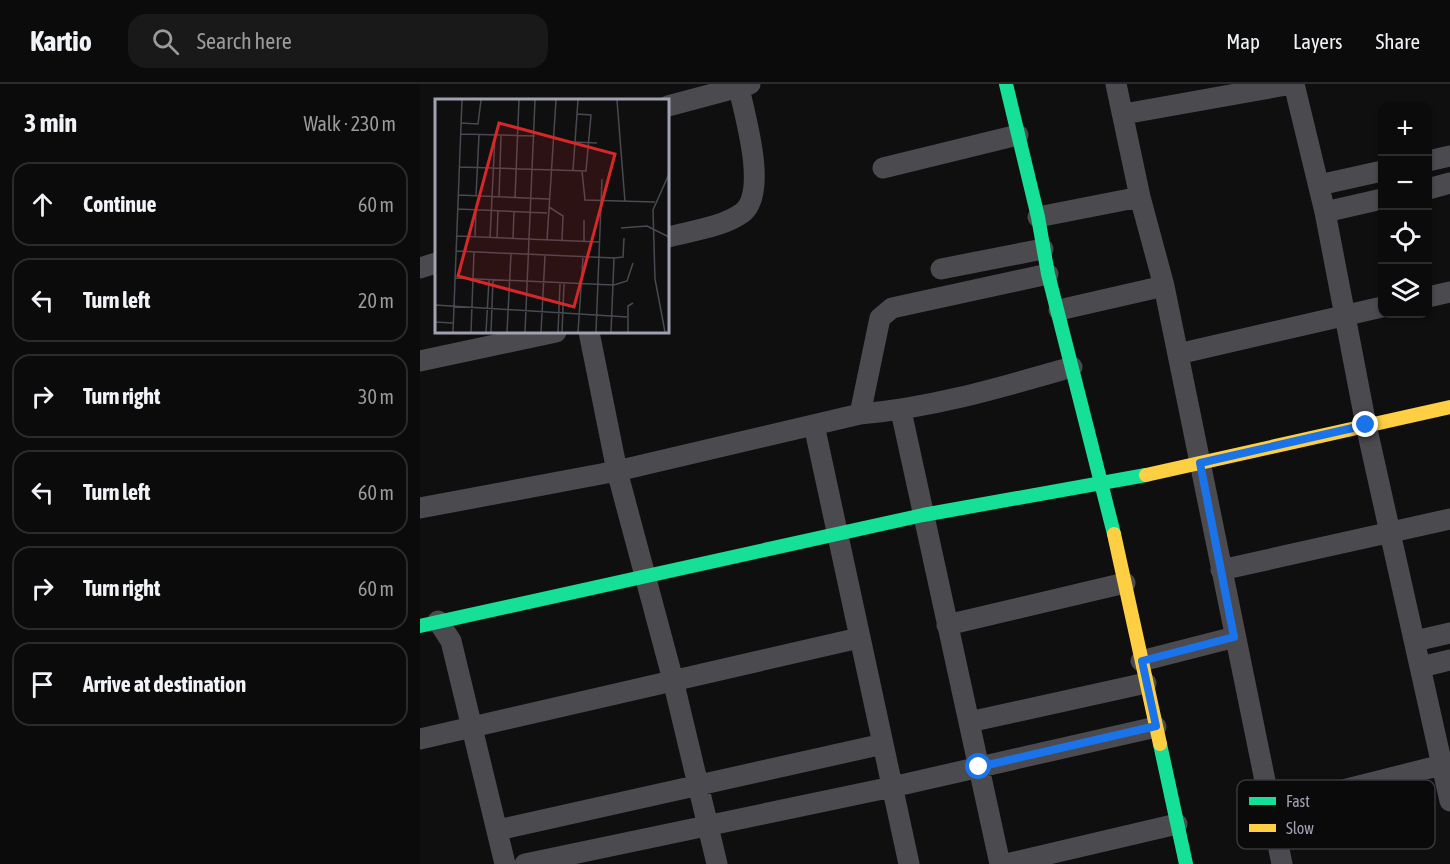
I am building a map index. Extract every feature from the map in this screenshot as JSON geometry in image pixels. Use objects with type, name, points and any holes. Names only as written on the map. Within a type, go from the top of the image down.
[{"type":"street","points":[[1006,84],[1038,217],[1048,274],[1059,310],[1125,583],[1186,864]]},
{"type":"street","points":[[1116,84],[1140,197],[1164,286],[1265,780]]},
{"type":"street","points":[[1124,114],[1293,84],[1325,212],[1389,531],[1446,764],[1450,801]]},
{"type":"street","points":[[669,106],[742,85],[754,163],[755,196],[744,212],[729,220],[669,237]]},
{"type":"street","points":[[883,168],[1018,135]]},
{"type":"street","points":[[1432,159],[1450,156]]},
{"type":"street","points":[[1319,185],[1378,172]]},
{"type":"street","points":[[1432,188],[1450,183]]},
{"type":"street","points":[[1038,217],[1140,197]]},
{"type":"street","points":[[1325,212],[1378,200]]},
{"type":"street","points":[[940,269],[1043,249]]},
{"type":"street","points":[[420,268],[435,263]]},
{"type":"street","points":[[860,414],[880,318],[892,308],[1048,274]]},
{"type":"street","points":[[1059,310],[1164,286]]},
{"type":"street","points":[[1432,296],[1450,292]]},
{"type":"street","points":[[1178,354],[1378,308]]},
{"type":"street","points":[[420,361],[551,333]]},
{"type":"street","points":[[589,333],[617,471],[647,577],[717,864]]},
{"type":"street","points":[[420,508],[617,471],[860,414],[901,411],[988,391],[1072,367]]},
{"type":"street","points":[[429,624],[923,515],[1102,485],[1450,407]]},
{"type":"street","points":[[901,411],[1000,864]]},
{"type":"street","points":[[814,425],[909,864]]},
{"type":"street","points":[[1221,570],[1450,519]]},
{"type":"street","points":[[947,625],[1125,583]]},
{"type":"street","points":[[429,624],[451,640],[470,727],[505,864]]},
{"type":"street","points":[[1415,641],[1450,633]]},
{"type":"street","points":[[1142,661],[1234,637]]},
{"type":"street","points":[[420,739],[860,638]]},
{"type":"street","points":[[1421,667],[1450,660]]},
{"type":"street","points":[[969,722],[1146,683]]},
{"type":"street","points":[[525,864],[892,787],[1156,726]]},
{"type":"street","points":[[498,830],[883,744]]},
{"type":"street","points":[[1382,780],[1446,764]]},
{"type":"street","points":[[1006,864],[1177,824]]},
{"type":"street","points":[[1279,849],[1282,864]]},
{"type":"traffic: fast","points":[[1006,84],[1038,217],[1048,274],[1114,534]]},
{"type":"traffic: fast","points":[[420,626],[923,515],[1146,475]]},
{"type":"traffic: fast","points":[[1160,744],[1186,864]]},
{"type":"traffic: slow","points":[[1146,475],[1450,407]]},
{"type":"traffic: slow","points":[[1114,534],[1160,744]]},
{"type":"route","points":[[979,767],[1156,726],[1142,661],[1234,637],[1200,463],[1366,425]]}]
